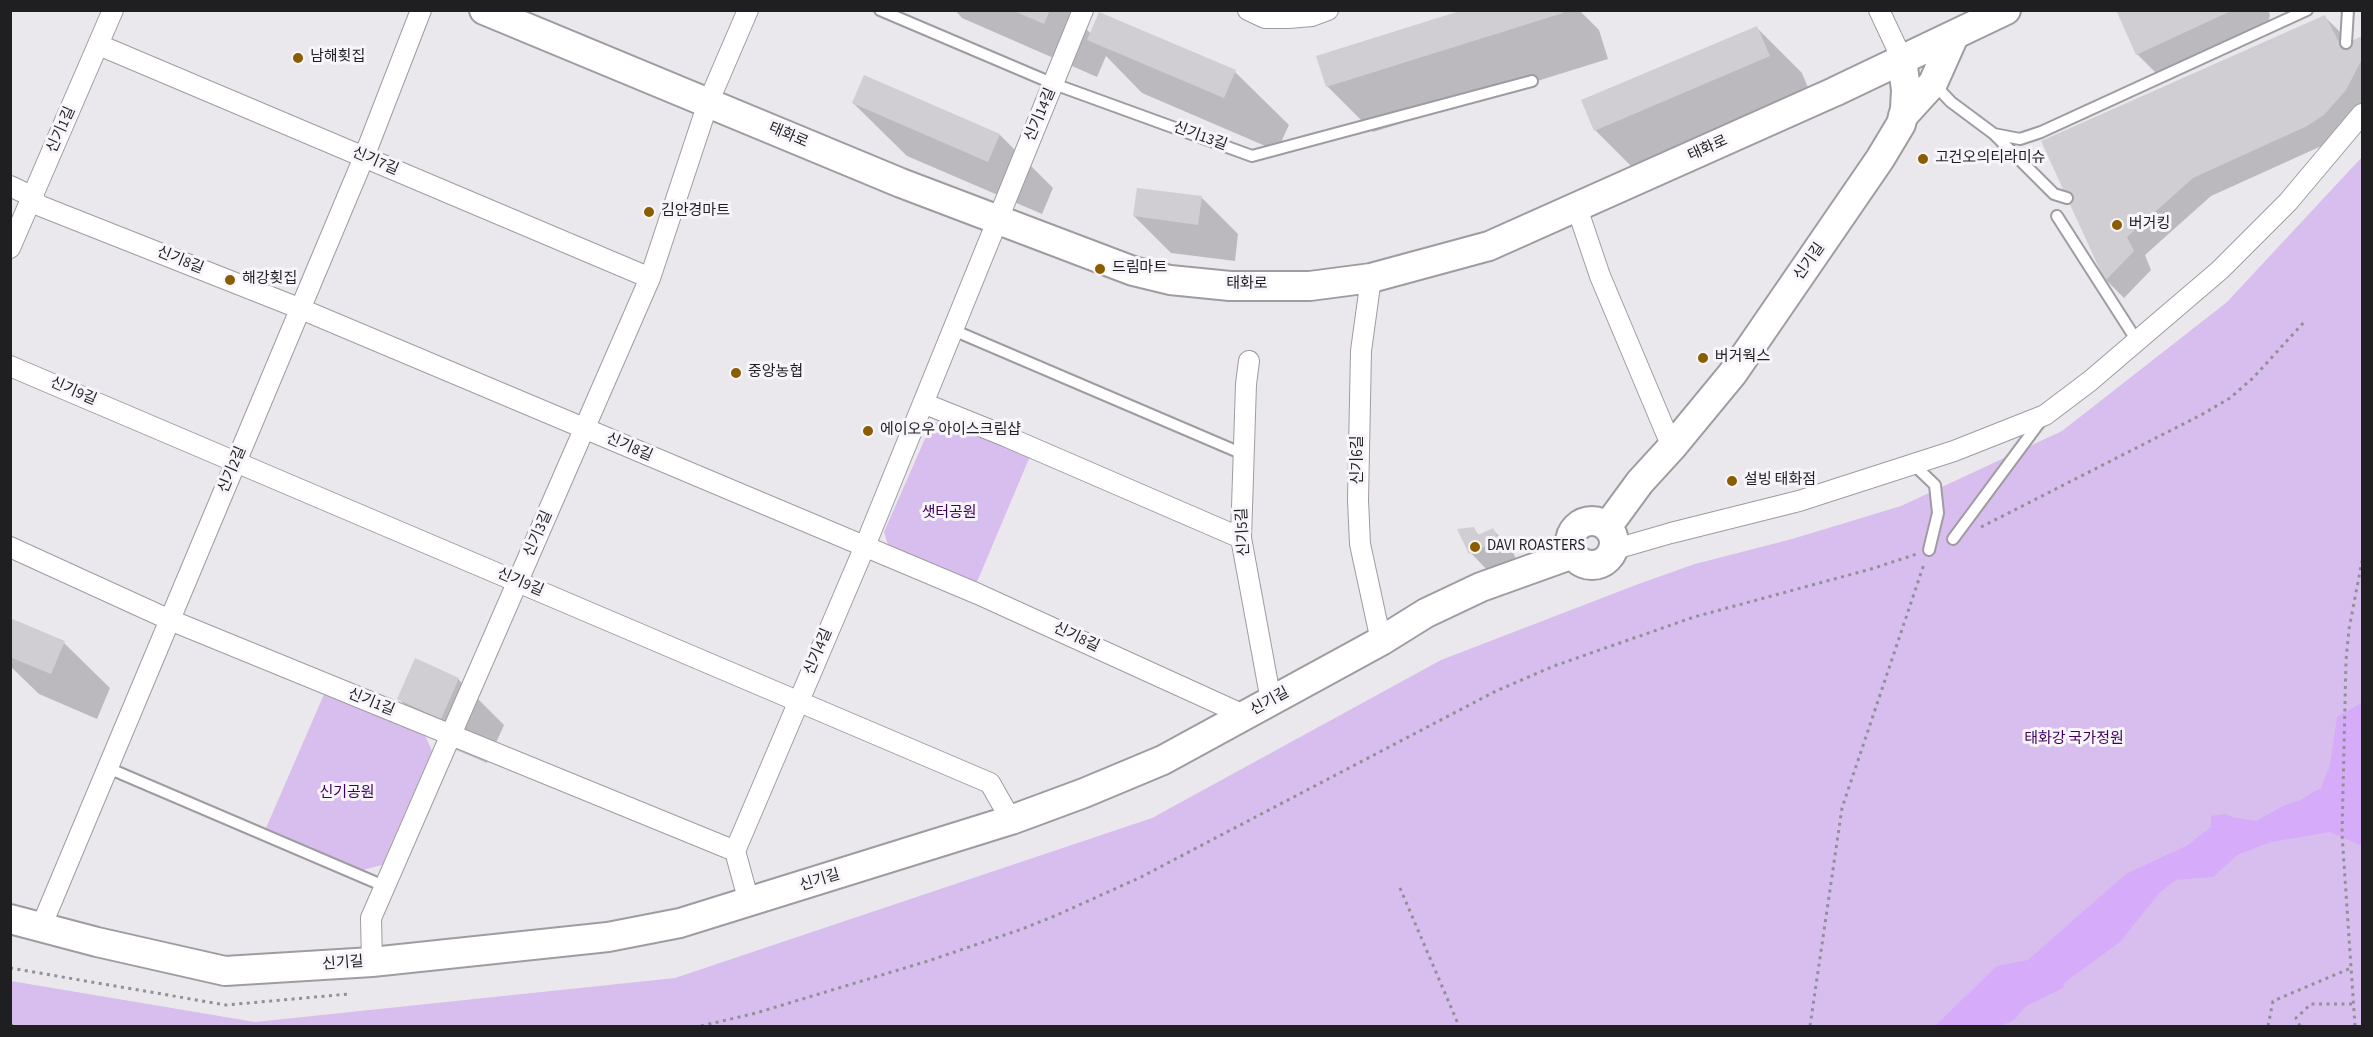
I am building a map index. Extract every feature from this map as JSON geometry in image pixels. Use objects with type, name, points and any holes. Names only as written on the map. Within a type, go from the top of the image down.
[{"type":"street","name":"신기1길","points":[[10,248],[113,10]]},
{"type":"street","name":"신기2길","points":[[41,927],[364,157],[421,10]]},
{"type":"street","name":"태화로","points":[[484,10],[901,183],[1133,271],[1170,280],[1230,286],[1310,286],[1371,278],[1490,246],[1954,36],[2006,10]]},
{"type":"street","name":"신기3길","points":[[372,962],[371,918],[650,278],[708,103],[748,10]]},
{"type":"street","name":"신기14길","points":[[997,220],[1083,10]]},
{"type":"street","points":[[1248,10],[1265,18],[1288,18],[1312,16],[1329,10]]},
{"type":"street","points":[[1879,10],[1902,59]]},
{"type":"street","points":[[1903,116],[1933,83],[1954,36]]},
{"type":"street","name":"신기7길","points":[[99,45],[650,278]]},
{"type":"street","name":"신기길","points":[[10,919],[97,942],[225,971],[372,962],[608,937],[680,923],[1011,820],[1163,760],[1381,641],[1426,613],[1481,588],[1574,555],[1570,540],[1578,526],[1592,521],[1610,539],[1640,482],[1672,447],[1740,363],[1901,124],[1906,90],[1902,59]]},
{"type":"street","points":[[1610,539],[1671,533],[1799,501],[2018,428],[2045,415],[2090,381],[2220,270],[2272,220],[2362,114]]},
{"type":"street","name":"신기8길","points":[[10,186],[33,197],[38,205],[301,309],[978,594],[1246,716]]},
{"type":"street","points":[[1577,208],[1600,276],[1672,447]]},
{"type":"street","name":"신기4길","points":[[735,852],[865,546],[997,220]]},
{"type":"street","name":"신기6길","points":[[1371,278],[1360,351],[1358,500],[1360,544],[1381,641]]},
{"type":"street","name":"신기5길","points":[[1249,361],[1245,384],[1241,538],[1271,701]]},
{"type":"street","name":"신기9길","points":[[10,366],[990,783],[1011,820]]},
{"type":"street","points":[[923,404],[1015,440],[1241,538]]},
{"type":"street","name":"신기1길","points":[[10,547],[170,621],[735,852]]},
{"type":"street","points":[[735,852],[749,902]]},
{"type":"lane","name":"신기13길","points":[[880,10],[1054,84],[1252,156],[1532,81]]},
{"type":"lane","points":[[1994,134],[2020,139],[2041,132],[2307,10]]},
{"type":"lane","points":[[2346,43],[2348,10]]},
{"type":"lane","points":[[1933,83],[1951,102],[1994,134],[2054,194],[2067,198]]},
{"type":"lane","points":[[2057,216],[2137,341]]},
{"type":"lane","points":[[953,330],[1243,454]]},
{"type":"lane","points":[[1953,539],[2045,415]]},
{"type":"lane","points":[[1913,464],[1935,485],[1938,513],[1929,550]]},
{"type":"lane","points":[[108,768],[384,886]]},
{"type":"path","points":[[1953,539],[2201,415],[2230,398],[2253,378],[2305,321]]},
{"type":"path","points":[[701,1026],[756,1013],[917,964],[1057,915],[1141,877],[1496,692],[1554,666],[1694,617],[1871,569],[1929,550]]},
{"type":"path","points":[[1810,1026],[1842,808],[1929,550]]},
{"type":"path","points":[[2355,1026],[2342,834],[2349,629],[2362,561]]},
{"type":"path","points":[[1400,888],[1459,1026]]},
{"type":"path","points":[[10,968],[226,1005],[349,994]]},
{"type":"path","points":[[2268,1026],[2273,1001],[2351,968]]},
{"type":"path","points":[[2300,1026],[2296,1018],[2311,1004],[2353,1004]]},
{"type":"path","points":[[10,1025],[15,1026]]},
{"type":"green space","name":"태화강 국가정원","points":[[2362,157],[2362,1026],[11,1026],[11,981],[255,1022],[675,978],[1152,818],[1441,660],[1695,564],[1792,539],[1901,506],[2062,431],[2227,302]]},
{"type":"green space","name":"샛터공원","points":[[944,418],[1031,454],[977,582],[888,545],[884,532],[931,425]]},
{"type":"green space","name":"신기공원","points":[[325,692],[425,735],[432,751],[382,865],[363,870],[266,828]]},
{"type":"shaded area","points":[[2362,700],[2362,846],[2330,832],[2271,842],[2237,855],[2213,877],[2176,880],[2160,892],[2120,942],[2065,982],[2063,988],[2026,1006],[2014,1020],[2001,1026],[1935,1026],[1997,966],[2028,960],[2126,874],[2188,845],[2211,827],[2211,816],[2226,814],[2256,821],[2321,788],[2330,766],[2337,717],[2361,703]]},
{"type":"building","points":[[1012,10],[1050,10],[1044,24]]},
{"type":"building","points":[[1463,10],[1562,10],[1563,13],[1326,87],[1316,56]]},
{"type":"building","points":[[2116,10],[2233,10],[2136,55]]},
{"type":"building","points":[[1099,12],[1236,70],[1224,98],[1087,40]]},
{"type":"building","points":[[2325,15],[2341,46],[2362,36],[2361,61],[2346,90],[2324,115],[2307,126],[2193,178],[2127,237],[2134,251],[2105,281],[2041,141]]},
{"type":"building","points":[[1757,26],[1770,56],[1594,131],[1581,100]]},
{"type":"building","points":[[864,75],[1000,134],[988,162],[852,103]]},
{"type":"building","points":[[1137,188],[1202,196],[1198,225],[1133,216]]},
{"type":"building","name":"DAVI ROASTERS","points":[[1474,527],[1478,535],[1493,528],[1499,540],[1469,554],[1457,529]]},
{"type":"building","points":[[10,618],[65,641],[51,674],[10,657]]},
{"type":"building","points":[[415,658],[459,678],[441,719],[397,699]]},
{"type":"place","name":"남해횟집","points":[[298,58]]},
{"type":"place","name":"고건오의티라미슈","points":[[1923,159]]},
{"type":"place","name":"김안경마트","points":[[649,212]]},
{"type":"place","name":"버거킹","points":[[2117,225]]},
{"type":"place","name":"드림마트","points":[[1100,269]]},
{"type":"place","name":"해강횟집","points":[[230,280]]},
{"type":"place","name":"버거웍스","points":[[1703,358]]},
{"type":"place","name":"중앙농협","points":[[736,373]]},
{"type":"place","name":"에이오우 아이스크림샵","points":[[868,431]]},
{"type":"place","name":"설빙 태화점","points":[[1732,481]]},
{"type":"place","name":"DAVI ROASTERS","points":[[1475,547]]}]
